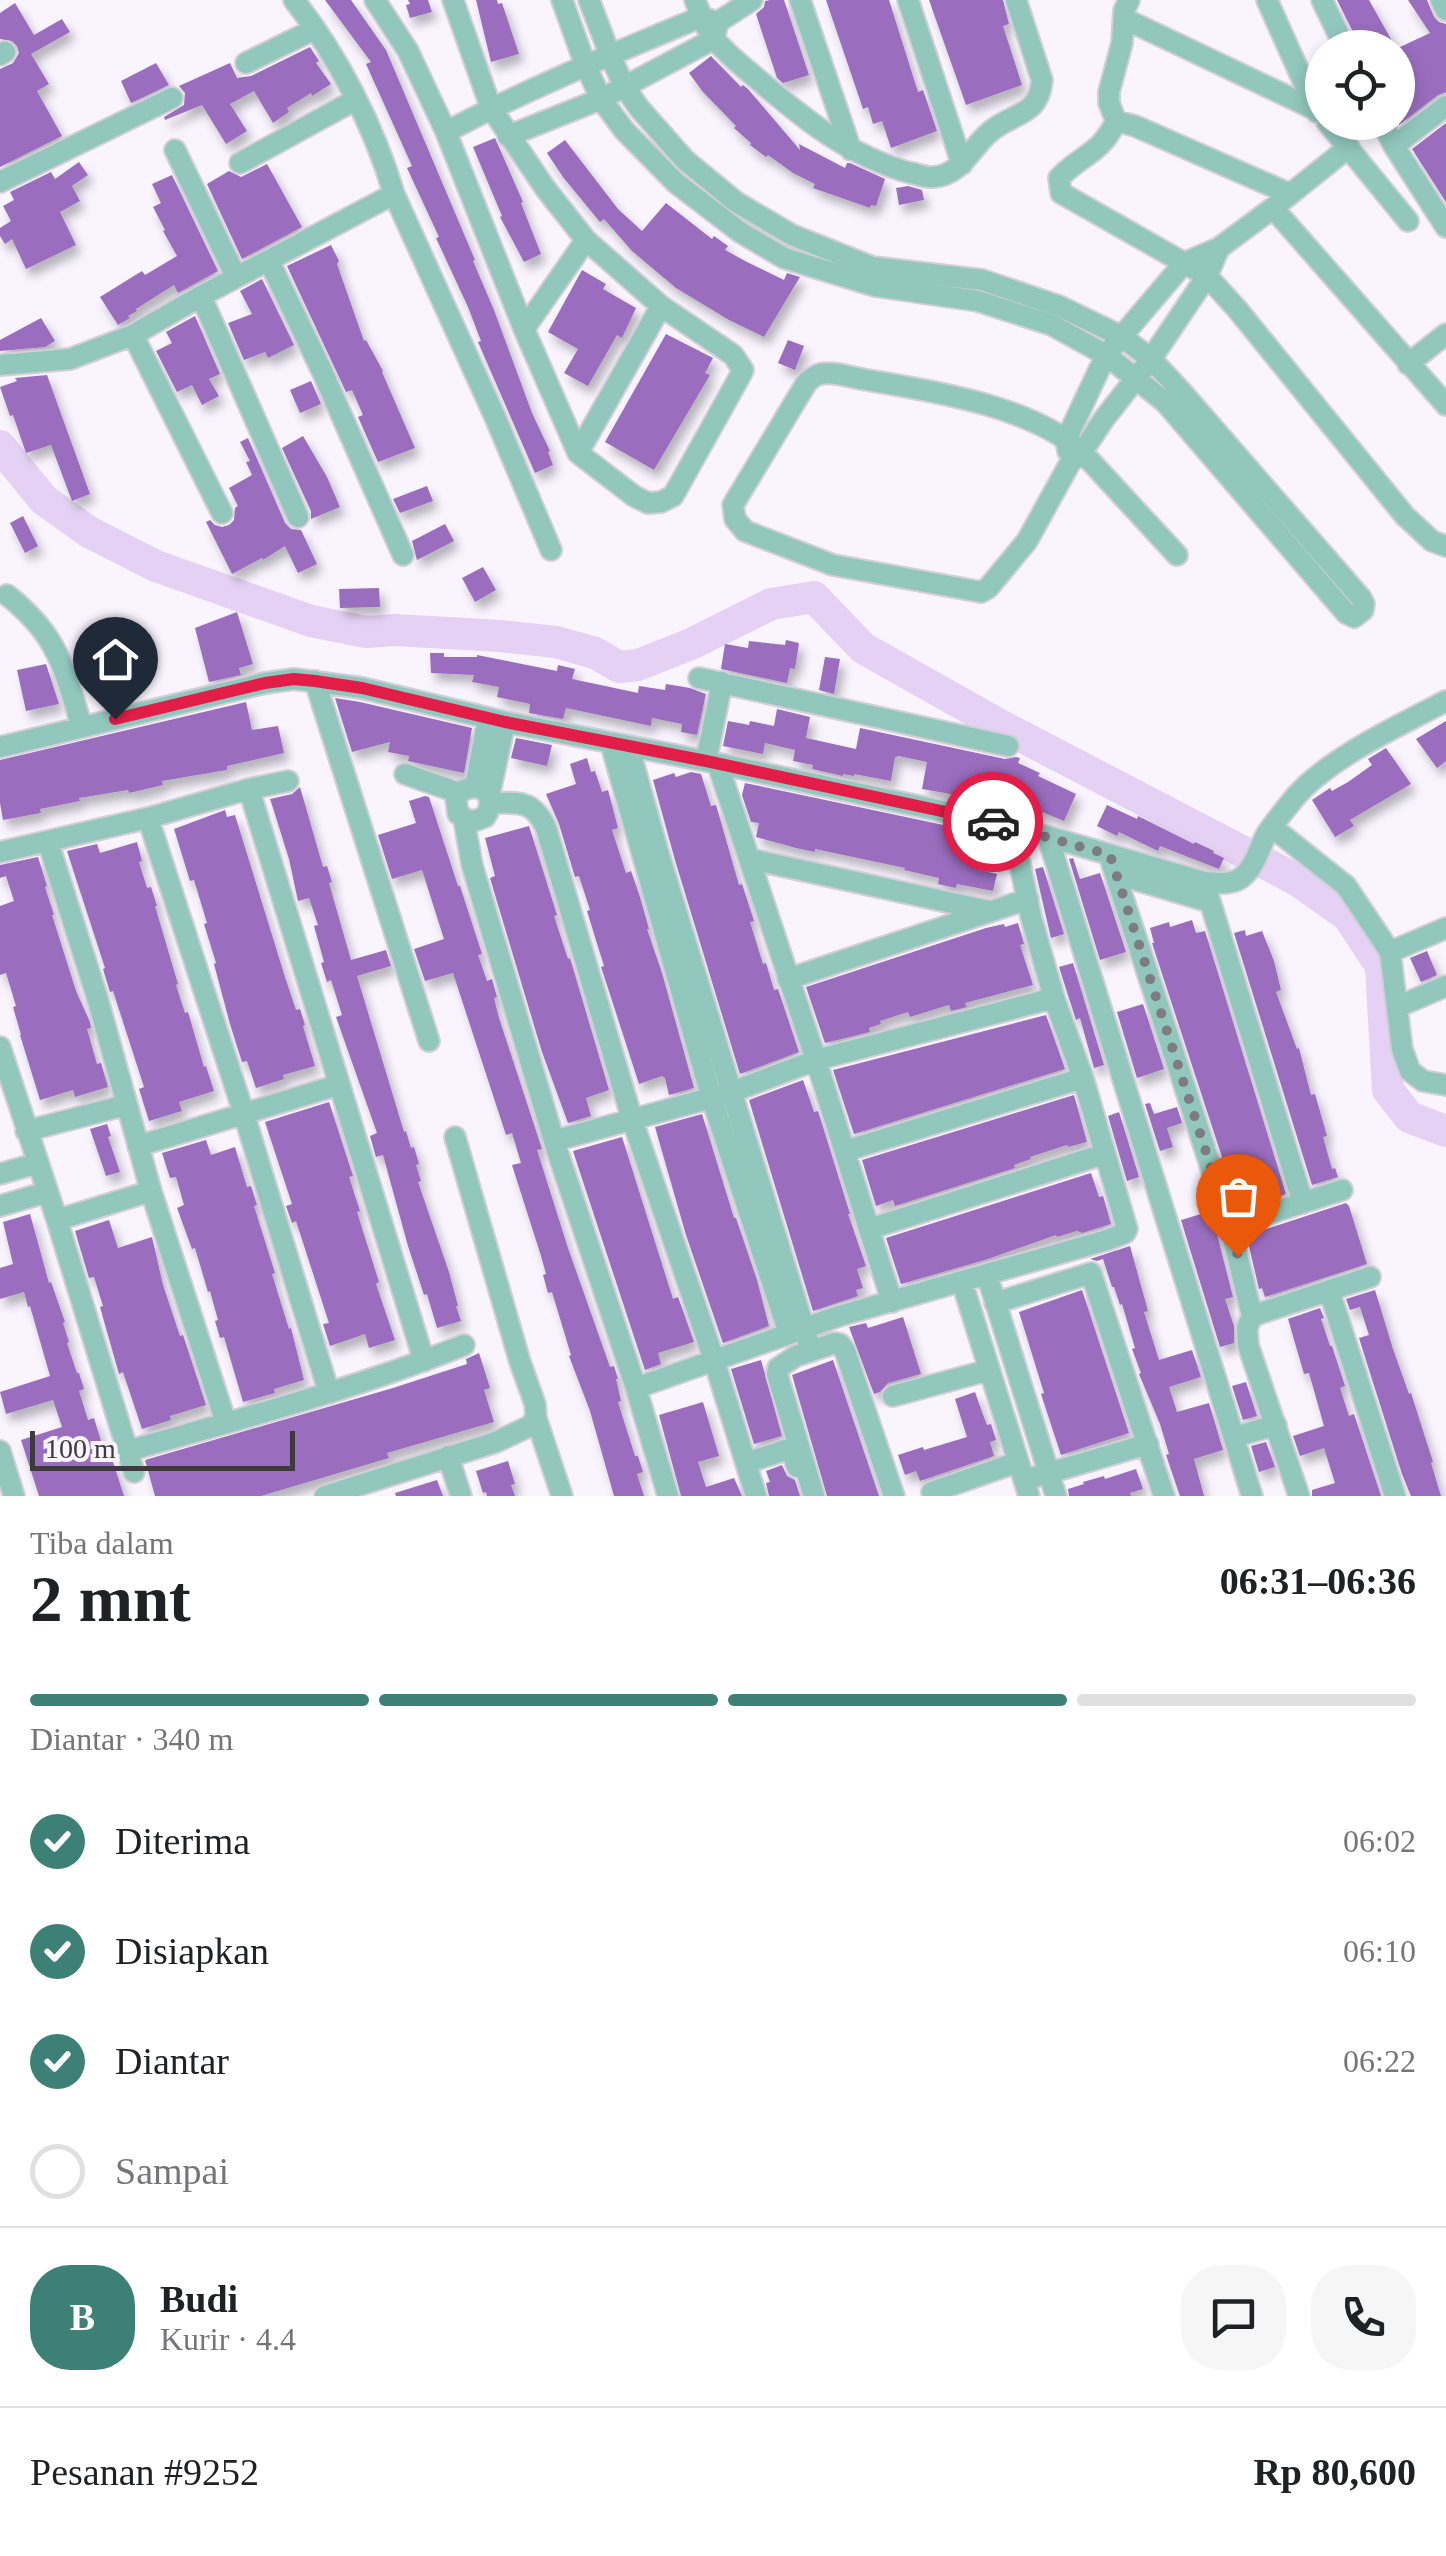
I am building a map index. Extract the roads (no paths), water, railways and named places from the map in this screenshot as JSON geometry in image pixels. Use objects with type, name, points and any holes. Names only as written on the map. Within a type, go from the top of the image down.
[{"type":"street","points":[[294,0],[315,29],[375,141],[394,194],[551,550]]},
{"type":"street","points":[[375,0],[408,51],[446,132],[578,453],[634,496],[648,503],[661,502],[674,496],[743,370],[740,362],[661,306],[586,240],[491,108],[453,0]]},
{"type":"street","points":[[562,0],[601,99],[624,130],[676,183],[740,232],[784,258],[875,286],[978,301],[1052,325],[1106,355],[1166,402],[1249,483],[1360,598],[1364,608],[1352,617],[1343,610],[1249,483],[1151,358],[1121,336],[1059,306],[982,280],[872,267],[792,235],[736,202],[685,160],[640,108],[624,86],[589,0]]},
{"type":"street","points":[[446,132],[585,64],[752,0]]},
{"type":"street","points":[[800,0],[851,150]]},
{"type":"street","points":[[908,0],[962,164]]},
{"type":"street","points":[[707,20],[796,113],[851,150],[899,170],[931,178],[946,175],[962,164],[993,129],[1032,108],[1041,94],[1042,80],[1016,0]]},
{"type":"street","points":[[1266,0],[1305,82]]},
{"type":"street","points":[[1322,0],[1336,30]]},
{"type":"street","points":[[1440,0],[1446,10]]},
{"type":"street","points":[[1305,107],[1127,10],[1109,92],[1116,120],[1108,138],[1059,178],[1061,193],[1207,276],[1406,516],[1432,542],[1446,546]]},
{"type":"street","points":[[508,136],[624,86],[707,20]]},
{"type":"street","points":[[246,64],[315,29]]},
{"type":"street","points":[[0,182],[172,98]]},
{"type":"street","points":[[240,163],[355,100]]},
{"type":"street","points":[[1394,146],[1446,106]]},
{"type":"street","points":[[1116,120],[1290,194]]},
{"type":"street","points":[[1343,140],[1408,221]]},
{"type":"street","points":[[1391,140],[1446,228]]},
{"type":"street","points":[[1177,556],[1073,452],[1030,421],[977,402],[822,373],[806,382],[732,505],[735,519],[745,531],[834,566],[982,592],[1027,540],[1073,452],[1106,355],[1121,336],[1184,263],[1218,248],[1349,147]]},
{"type":"street","points":[[175,150],[236,277]]},
{"type":"street","points":[[0,365],[70,360],[133,335],[394,194]]},
{"type":"street","points":[[1272,208],[1446,405]]},
{"type":"street","points":[[524,329],[586,240]]},
{"type":"street","points":[[1073,452],[1151,358],[1207,276],[1218,248]]},
{"type":"street","points":[[269,261],[322,370],[403,555]]},
{"type":"street","points":[[200,296],[298,518]]},
{"type":"street","points":[[578,453],[661,306]]},
{"type":"street","points":[[1408,364],[1446,334]]},
{"type":"street","points":[[133,335],[222,513]]},
{"type":"street","points":[[6,595],[27,611],[50,638],[82,727]]},
{"type":"street","points":[[699,678],[1008,746]]},
{"type":"street","points":[[315,681],[429,1041]]},
{"type":"street","points":[[0,747],[265,683],[315,681],[1012,826],[1112,865],[1207,892],[1238,880],[1250,868],[1269,830],[1300,792],[1335,764],[1446,701]]},
{"type":"street","points":[[722,682],[712,763],[750,860],[892,1302]]},
{"type":"street","points":[[497,720],[478,795],[456,807],[464,820],[472,865],[554,1141],[668,1496]]},
{"type":"street","points":[[620,746],[721,1094],[796,1332],[811,1351]]},
{"type":"street","points":[[404,774],[478,795],[524,803],[540,815],[632,1119],[756,1496]]},
{"type":"street","points":[[0,852],[288,781]]},
{"type":"street","points":[[249,789],[424,1361]]},
{"type":"street","points":[[464,820],[479,821],[490,811],[478,795]]},
{"type":"street","points":[[148,818],[329,1393]]},
{"type":"street","points":[[636,1388],[838,1316],[1083,1247],[1122,1235],[1127,1228],[1083,1078],[1054,998],[1012,826]]},
{"type":"street","points":[[1269,830],[1346,886],[1390,952],[1402,1050],[1410,1071],[1423,1081],[1446,1085]]},
{"type":"street","points":[[1048,837],[1252,1496]]},
{"type":"street","points":[[48,842],[226,1423]]},
{"type":"street","points":[[750,860],[991,911]]},
{"type":"street","points":[[1112,865],[1230,1226],[1252,1316],[1246,1328],[1248,1345],[1299,1496]]},
{"type":"street","points":[[1207,892],[1302,1203]]},
{"type":"street","points":[[788,979],[1028,898]]},
{"type":"street","points":[[1390,952],[1446,928]]},
{"type":"street","points":[[1397,1007],[1446,986]]},
{"type":"street","points":[[554,1141],[721,1094],[816,1060],[1054,998]]},
{"type":"street","points":[[0,1047],[134,1472]]},
{"type":"street","points":[[845,1152],[1083,1078]]},
{"type":"street","points":[[138,1146],[338,1085]]},
{"type":"street","points":[[26,1131],[126,1105]]},
{"type":"street","points":[[454,1137],[562,1496]]},
{"type":"street","points":[[869,1230],[1104,1154]]},
{"type":"street","points":[[0,1174],[38,1163]]},
{"type":"street","points":[[1230,1226],[1342,1190]]},
{"type":"street","points":[[57,1220],[152,1191]]},
{"type":"street","points":[[0,1206],[47,1192]]},
{"type":"street","points":[[1083,1247],[1164,1496]]},
{"type":"street","points":[[995,1303],[1091,1273]]},
{"type":"street","points":[[987,1275],[1056,1496]]},
{"type":"street","points":[[1252,1316],[1370,1277]]},
{"type":"street","points":[[962,1282],[1024,1480]]},
{"type":"street","points":[[1328,1290],[1395,1496]]},
{"type":"street","points":[[814,1496],[777,1374],[783,1362],[836,1343],[843,1347],[894,1496]]},
{"type":"street","points":[[127,1451],[329,1393],[464,1344]]},
{"type":"street","points":[[893,1396],[989,1370]]},
{"type":"street","points":[[325,1496],[360,1491],[448,1456],[496,1442],[530,1426],[536,1418]]},
{"type":"street","points":[[1234,1437],[1276,1425]]},
{"type":"street","points":[[932,1492],[1024,1480],[1148,1444]]},
{"type":"street","points":[[746,1464],[791,1448],[806,1496]]},
{"type":"street","points":[[0,1451],[14,1496]]},
{"type":"street","points":[[448,1456],[461,1496]]},
{"type":"waterway","points":[[0,446],[44,500],[89,532],[156,566],[311,621],[366,632],[395,630],[556,642],[595,653],[619,667],[638,665],[691,644],[771,604],[814,597],[863,648],[996,723],[1297,880],[1348,916],[1381,966],[1388,1090],[1409,1117],[1446,1131]]}]
